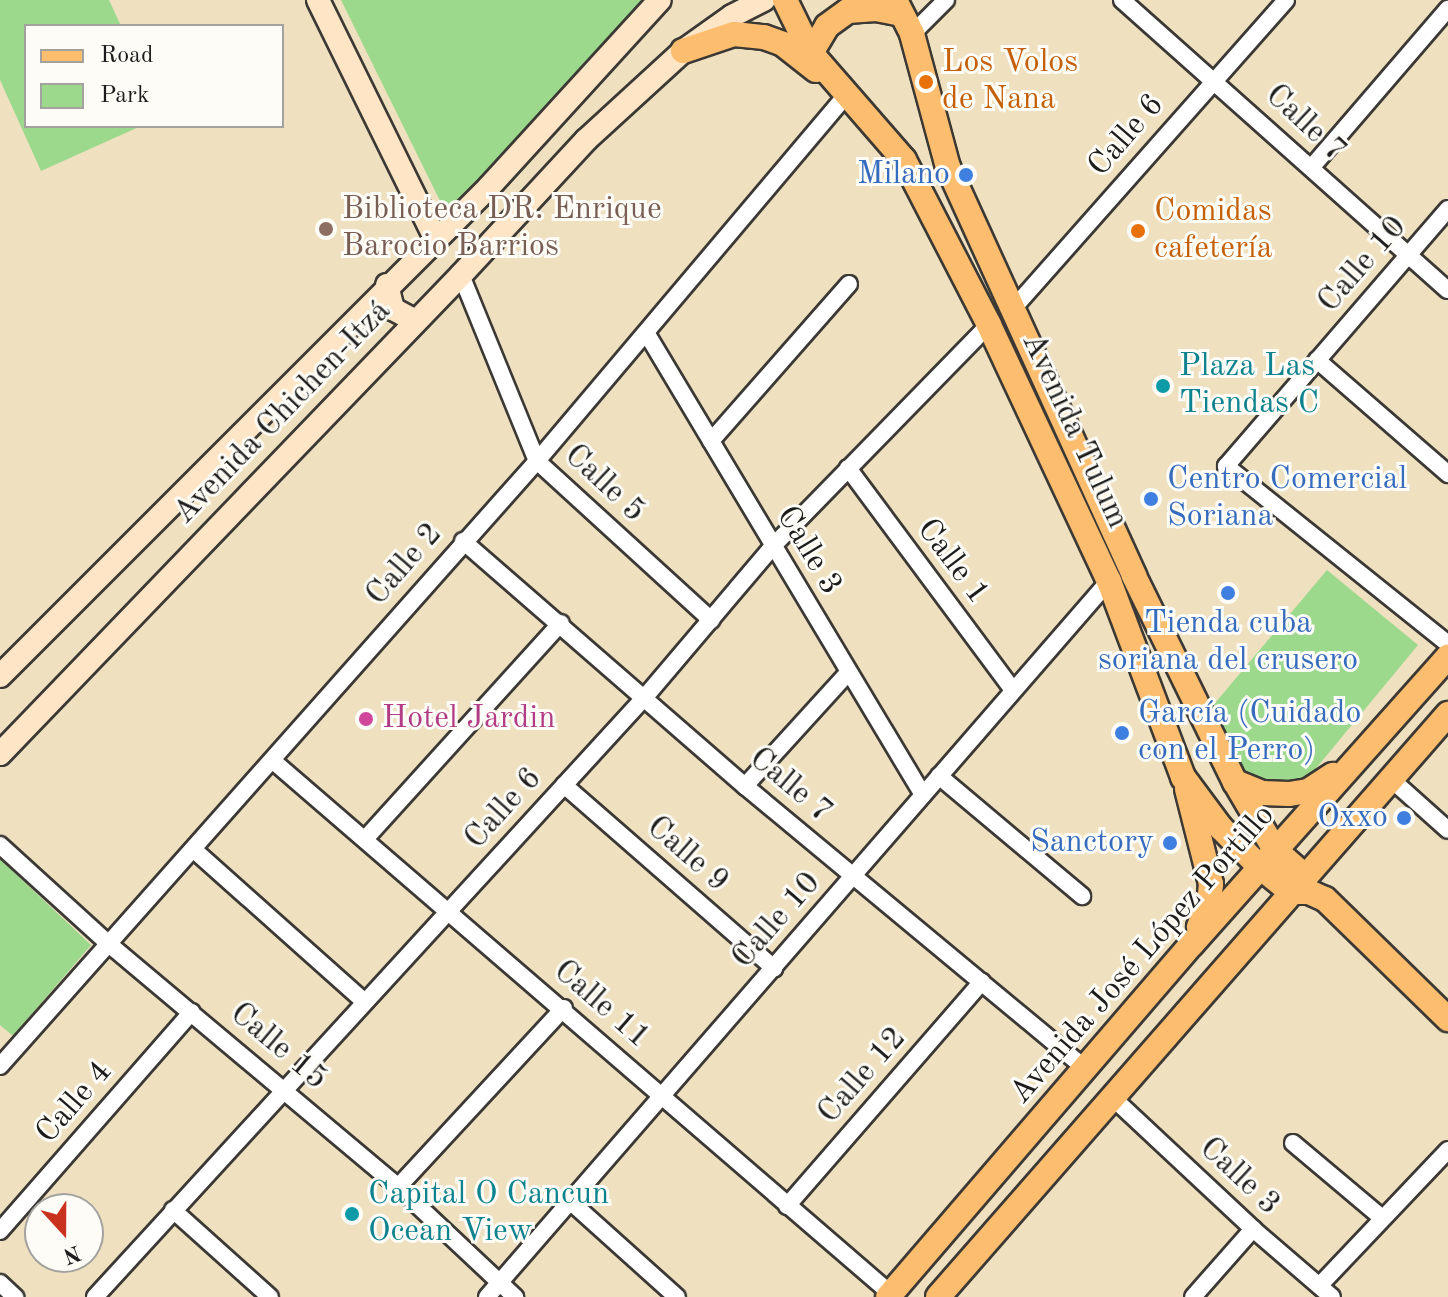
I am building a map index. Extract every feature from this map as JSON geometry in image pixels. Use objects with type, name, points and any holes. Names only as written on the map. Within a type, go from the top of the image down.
[{"type":"main road","points":[[318,0],[435,238]]},
{"type":"main road","name":"Avenida Chichen-Itzá","points":[[0,676],[387,285],[489,187],[660,0]]},
{"type":"main road","name":"Avenida Chichen-Itzá","points":[[0,754],[461,275],[586,140],[683,51],[736,8],[764,0]]},
{"type":"main road","name":"Avenida Tulum","points":[[785,0],[811,53],[904,160],[989,325],[1109,581],[1183,777],[1221,828],[1268,858],[1298,884]]},
{"type":"main road","points":[[811,53],[827,26],[848,11],[876,9],[903,16]]},
{"type":"main road","name":"Avenida Tulum","points":[[903,16],[948,167],[1011,311],[1203,721],[1235,782],[1268,858]]},
{"type":"main road","points":[[683,51],[734,34],[764,37],[783,44],[846,95]]},
{"type":"main road","points":[[489,187],[508,199],[510,221]]},
{"type":"main road","points":[[387,285],[393,309],[416,321]]},
{"type":"main road","name":"Avenida José López Portillo","points":[[889,1296],[1192,944],[1448,657]]},
{"type":"main road","points":[[938,1297],[1448,714]]},
{"type":"main road","points":[[1168,740],[1188,739],[1203,721]]},
{"type":"main road","points":[[1235,782],[1262,793],[1308,791],[1361,756]]},
{"type":"main road","points":[[1183,777],[1211,884],[1209,902],[1192,944]]},
{"type":"main road","points":[[1298,884],[1325,899],[1448,1019]]},
{"type":"street","points":[[903,16],[946,0]]},
{"type":"street","name":"Calle 7","points":[[1122,0],[1215,79],[1448,290]]},
{"type":"street","name":"Calle 6","points":[[1011,311],[1286,0]]},
{"type":"street","points":[[1311,168],[1448,9]]},
{"type":"street","name":"Calle 2","points":[[0,1066],[537,461],[846,95]]},
{"type":"street","name":"Calle 10","points":[[1448,209],[1226,466],[1448,644]]},
{"type":"street","name":"Calle 5","points":[[461,275],[537,461],[711,620]]},
{"type":"street","points":[[711,441],[849,284]]},
{"type":"street","name":"Calle 6","points":[[95,1297],[283,1088],[450,912],[645,697],[773,546],[989,325]]},
{"type":"street","name":"Calle 3","points":[[647,334],[923,795]]},
{"type":"street","points":[[1317,360],[1448,474]]},
{"type":"street","name":"Calle 1","points":[[848,468],[1012,689]]},
{"type":"street","name":"Calle 7","points":[[463,541],[745,786],[855,874],[1086,1069]]},
{"type":"street","name":"Calle 10","points":[[487,1297],[1109,581]]},
{"type":"street","points":[[366,838],[561,623]]},
{"type":"street","points":[[745,786],[848,673]]},
{"type":"street","name":"Calle 11","points":[[272,760],[564,1008],[889,1296]]},
{"type":"street","points":[[939,776],[1082,896]]},
{"type":"street","points":[[1391,779],[1448,830]]},
{"type":"street","name":"Calle 9","points":[[564,785],[774,968]]},
{"type":"street","name":"Calle 15","points":[[0,845],[110,945],[398,1187],[515,1297]]},
{"type":"street","points":[[193,849],[365,1002]]},
{"type":"street","name":"Calle 12","points":[[787,1206],[982,982]]},
{"type":"street","points":[[398,1187],[564,1008]]},
{"type":"street","name":"Calle 4","points":[[0,1231],[192,1012]]},
{"type":"street","name":"Calle 3","points":[[1111,1096],[1253,1229],[1326,1291]]},
{"type":"street","points":[[1293,1143],[1382,1218]]},
{"type":"street","points":[[1326,1291],[1382,1218],[1448,1150]]},
{"type":"street","points":[[571,1202],[677,1297]]},
{"type":"street","points":[[173,1210],[270,1297]]},
{"type":"street","points":[[1193,1297],[1253,1229]]},
{"type":"street","points":[[0,1283],[15,1297]]},
{"type":"green space","points":[[0,0],[109,0],[120,24],[24,24],[24,128],[137,128],[41,171],[0,80]]},
{"type":"green space","points":[[341,0],[644,0],[447,215]]},
{"type":"green space","points":[[1327,570],[1418,645],[1308,778],[1289,787],[1266,788],[1241,773],[1210,709]]},
{"type":"green space","points":[[0,859],[91,945],[13,1036],[0,1025]]},
{"type":"place","name":"Los Volos de Nana","points":[[926,82]]},
{"type":"place","name":"Milano","points":[[966,175]]},
{"type":"place","name":"Biblioteca DR. Enrique Barocio Barrios","points":[[326,229]]},
{"type":"place","name":"Comidas cafetería","points":[[1138,231]]},
{"type":"place","name":"Plaza Las Tiendas C","points":[[1163,386]]},
{"type":"place","name":"Centro Comercial Soriana","points":[[1151,499]]},
{"type":"place","name":"Tienda cuba soriana del crusero","points":[[1228,593]]},
{"type":"place","name":"Hotel Jardin","points":[[366,719]]},
{"type":"place","name":"García (Cuidado con el Perro)","points":[[1122,733]]},
{"type":"place","name":"Oxxo","points":[[1404,818]]},
{"type":"place","name":"Sanctory","points":[[1170,843]]},
{"type":"place","name":"Capital O Cancun Ocean View","points":[[352,1214]]}]
